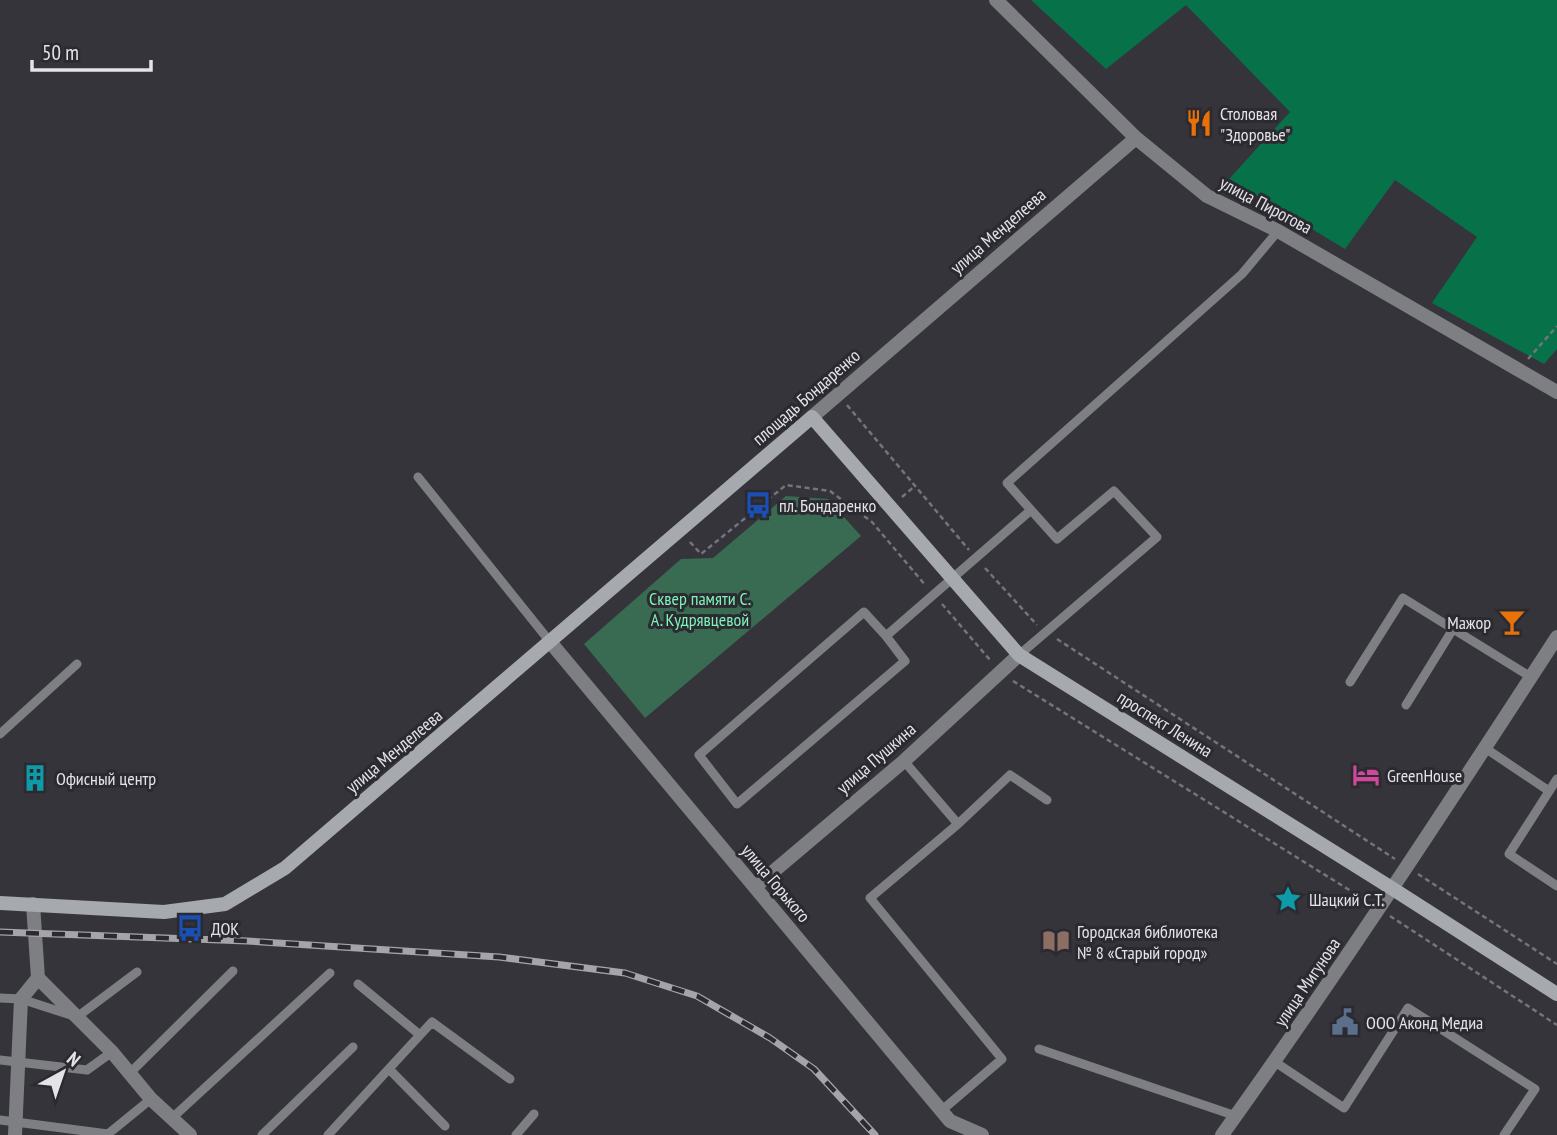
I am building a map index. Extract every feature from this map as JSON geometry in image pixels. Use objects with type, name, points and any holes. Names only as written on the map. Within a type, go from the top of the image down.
[{"type":"main road","name":"площадь Бондаренко","points":[[751,469],[812,417]]},
{"type":"main road","name":"проспект Ленина","points":[[812,417],[1019,655],[1557,994]]},
{"type":"main road","name":"улица Менделеева","points":[[0,903],[164,912],[225,904],[285,869],[751,469]]},
{"type":"street","name":"улица Пирогова","points":[[996,0],[1136,138],[1207,196],[1278,231],[1557,392]]},
{"type":"street","name":"улица Менделеева","points":[[886,354],[1136,138]]},
{"type":"street","name":"площадь Бондаренко","points":[[812,417],[886,354]]},
{"type":"street","name":"улица Мигунова","points":[[1222,1135],[1380,909],[1557,636]]},
{"type":"street","name":"улица Горького","points":[[551,642],[941,1111],[950,1121],[982,1135]]},
{"type":"street","name":"улица Пушкина","points":[[755,887],[904,761],[1019,655]]},
{"type":"street","points":[[33,904],[38,978],[112,1052],[151,1100],[190,1135]]},
{"type":"street","points":[[15,1129],[21,999],[38,978]]},
{"type":"lane","points":[[1019,655],[1157,537],[1114,491],[1057,539],[1007,483],[1242,274],[1278,231]]},
{"type":"lane","points":[[418,477],[551,642]]},
{"type":"lane","points":[[886,636],[1031,510]]},
{"type":"lane","points":[[1350,682],[1403,598],[1531,677]]},
{"type":"lane","points":[[864,612],[886,636],[905,661],[737,804],[699,755],[864,612]]},
{"type":"lane","points":[[1406,705],[1453,629]]},
{"type":"lane","points":[[0,734],[77,664]]},
{"type":"lane","points":[[1485,748],[1549,791]]},
{"type":"lane","points":[[904,761],[958,824]]},
{"type":"lane","points":[[941,1111],[1002,1059],[870,898],[958,824],[1010,775],[1047,800]]},
{"type":"lane","points":[[1557,779],[1509,854],[1557,886]]},
{"type":"lane","points":[[131,1073],[233,971]]},
{"type":"lane","points":[[0,998],[21,999],[77,1017],[137,972]]},
{"type":"lane","points":[[171,1119],[330,973]]},
{"type":"lane","points":[[358,984],[420,1035]]},
{"type":"lane","points":[[1275,1062],[1344,1108],[1409,1008],[1535,1089],[1504,1135]]},
{"type":"lane","points":[[328,1135],[432,1022],[510,1079]]},
{"type":"lane","points":[[262,1135],[353,1047]]},
{"type":"lane","points":[[1039,1049],[1236,1115]]},
{"type":"lane","points":[[0,1060],[87,1070],[112,1052]]},
{"type":"lane","points":[[389,1069],[445,1126]]},
{"type":"lane","points":[[0,1121],[15,1129],[108,1135],[151,1100]]},
{"type":"lane","points":[[516,1135],[534,1114]]},
{"type":"path","points":[[1519,370],[1557,326]]},
{"type":"path","points":[[838,394],[1033,622],[1557,964]]},
{"type":"path","points":[[680,531],[701,554],[786,485],[830,491],[872,522],[1001,673],[1380,909],[1557,1025]]},
{"type":"green space","points":[[1031,0],[1557,0],[1557,349],[1544,364],[1432,303],[1477,237],[1395,180],[1345,249],[1229,179],[1290,112],[1186,5],[1106,69]]},
{"type":"green space","name":"Сквер памяти С. А. Кудрявцевой","points":[[786,496],[828,499],[861,536],[645,718],[584,644],[681,559],[713,558]]},
{"type":"railway","points":[[0,932],[247,941],[499,957],[625,973],[697,996],[770,1038],[814,1069],[875,1135]]},
{"type":"place","name":"Столовая \"Здоровье\"","points":[[1199,123]]},
{"type":"place","name":"пл. Бондаренко","points":[[758,505]]},
{"type":"place","name":"Мажор","points":[[1512,622]]},
{"type":"place","name":"GreenHouse","points":[[1366,775]]},
{"type":"place","name":"Офисный центр","points":[[35,778]]},
{"type":"place","name":"Шацкий С.Т.","points":[[1288,899]]},
{"type":"place","name":"ДОК","points":[[190,928]]},
{"type":"place","name":"Городская библиотека № 8 «Старый город»","points":[[1056,941]]},
{"type":"place","name":"ООО Аконд Медиа","points":[[1345,1022]]}]
